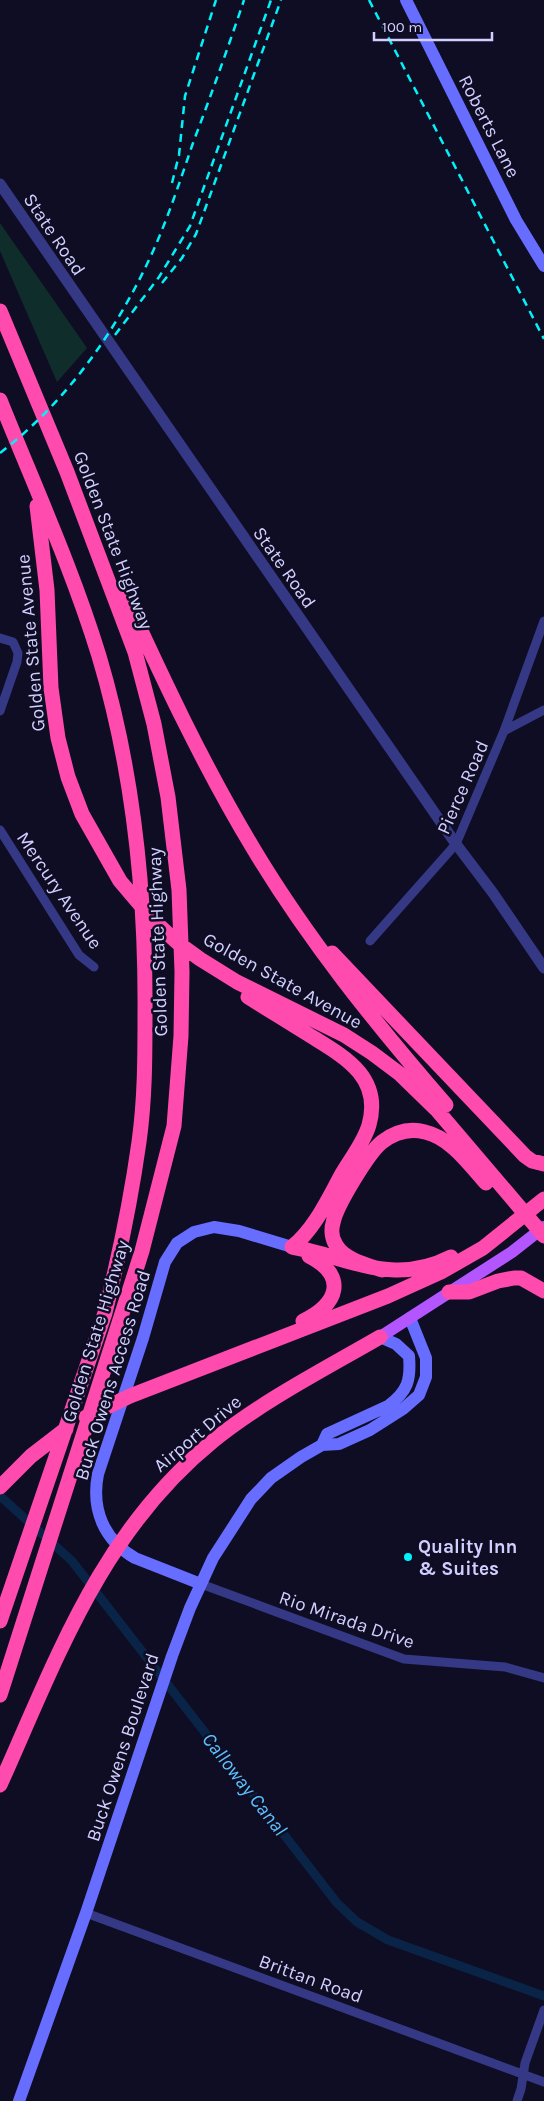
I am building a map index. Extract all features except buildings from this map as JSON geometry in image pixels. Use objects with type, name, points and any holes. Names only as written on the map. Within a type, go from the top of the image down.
[{"type":"highway","name":"Golden State Highway","points":[[0,311],[68,472],[136,652],[154,724],[173,834],[179,890],[182,972],[181,1036],[174,1126],[142,1252],[0,1695]]},
{"type":"highway","name":"Golden State Highway","points":[[0,400],[65,559],[90,629],[108,690],[122,751],[136,834],[145,943],[146,1068],[139,1141],[117,1267],[105,1313],[0,1622]]},
{"type":"highway","name":"Golden State Avenue","points":[[68,472],[158,671],[202,757],[253,849],[305,927],[358,999],[515,1197]]},
{"type":"highway","name":"Golden State Avenue","points":[[35,487],[47,590],[51,688],[58,738],[68,777],[82,814],[120,881],[142,909],[199,960],[236,982],[344,1036],[387,1063],[436,1109],[515,1197],[544,1220]]},
{"type":"highway","points":[[305,927],[351,971],[524,1156],[532,1161],[544,1164]]},
{"type":"highway","points":[[199,960],[226,983],[349,1060],[360,1072],[368,1089],[371,1106],[366,1131],[312,1225],[299,1242],[292,1247]]},
{"type":"highway","points":[[382,1270],[357,1261],[340,1250],[333,1237],[332,1222],[369,1156],[380,1143],[394,1134],[419,1130],[444,1140],[462,1157],[515,1197],[544,1214]]},
{"type":"highway","points":[[515,1197],[544,1236]]},
{"type":"highway","points":[[0,1487],[21,1465],[58,1434],[98,1410],[388,1296],[458,1264],[483,1248],[544,1199]]},
{"type":"highway","points":[[292,1247],[360,1266],[382,1270],[401,1270],[423,1267],[494,1239]]},
{"type":"highway","points":[[240,1353],[314,1316],[324,1307],[332,1295],[335,1282],[329,1270],[318,1260],[292,1247]]},
{"type":"highway","points":[[449,1292],[469,1292],[498,1281],[514,1278],[521,1278],[544,1291]]},
{"type":"highway","name":"Airport Drive","points":[[0,1785],[74,1618],[106,1562],[132,1525],[168,1483],[223,1433],[273,1398],[380,1337]]},
{"type":"main road","name":"Roberts Lane","points":[[406,0],[516,220],[544,266]]},
{"type":"main road","name":"Buck Owens Access Road","points":[[201,1584],[135,1558],[126,1552],[107,1533],[101,1522],[96,1504],[98,1474],[143,1338],[165,1262],[177,1243],[194,1232],[214,1227],[239,1231],[292,1247]]},
{"type":"main road","name":"Airport Drive","points":[[380,1337],[524,1244],[544,1227]]},
{"type":"main road","name":"Buck Owens Boulevard","points":[[19,2101],[86,1913],[172,1656],[201,1584],[225,1537],[251,1499],[271,1478],[322,1445],[339,1444],[370,1430],[404,1409],[418,1395],[426,1378],[426,1358],[410,1318]]},
{"type":"main road","name":"Buck Owens Boulevard","points":[[322,1445],[328,1434],[397,1400],[408,1383],[411,1374],[409,1356],[396,1344],[380,1337]]},
{"type":"street","name":"State Road","points":[[0,184],[456,844],[493,893],[544,968]]},
{"type":"street","name":"Pierce Road","points":[[370,941],[456,844],[504,731],[544,621]]},
{"type":"street","points":[[0,638],[12,642],[18,653],[17,662],[0,711]]},
{"type":"street","points":[[504,731],[544,710]]},
{"type":"street","name":"Mercury Avenue","points":[[0,830],[79,955],[94,967]]},
{"type":"street","name":"Rio Mirada Drive","points":[[201,1584],[404,1659],[505,1667],[544,1678]]},
{"type":"street","name":"Brittan Road","points":[[86,1913],[544,2082]]},
{"type":"street","points":[[517,2101],[525,2063],[544,2010]]},
{"type":"green space","points":[[0,223],[87,348],[57,382],[0,251]]},
{"type":"waterway","name":"Calloway Canal","points":[[0,1496],[72,1561],[337,1903],[357,1922],[388,1940],[544,1996]]},
{"type":"railway","points":[[172,183],[179,155],[185,96],[216,0]]},
{"type":"railway","points":[[0,453],[48,410],[70,386],[108,334],[125,306],[154,249],[170,210],[244,0]]},
{"type":"railway","points":[[115,335],[159,277],[190,226],[271,0]]},
{"type":"railway","points":[[162,283],[182,258],[196,234],[281,0]]},
{"type":"railway","points":[[369,0],[544,339]]},
{"type":"place","name":"Quality Inn & Suites","points":[[408,1557]]}]
